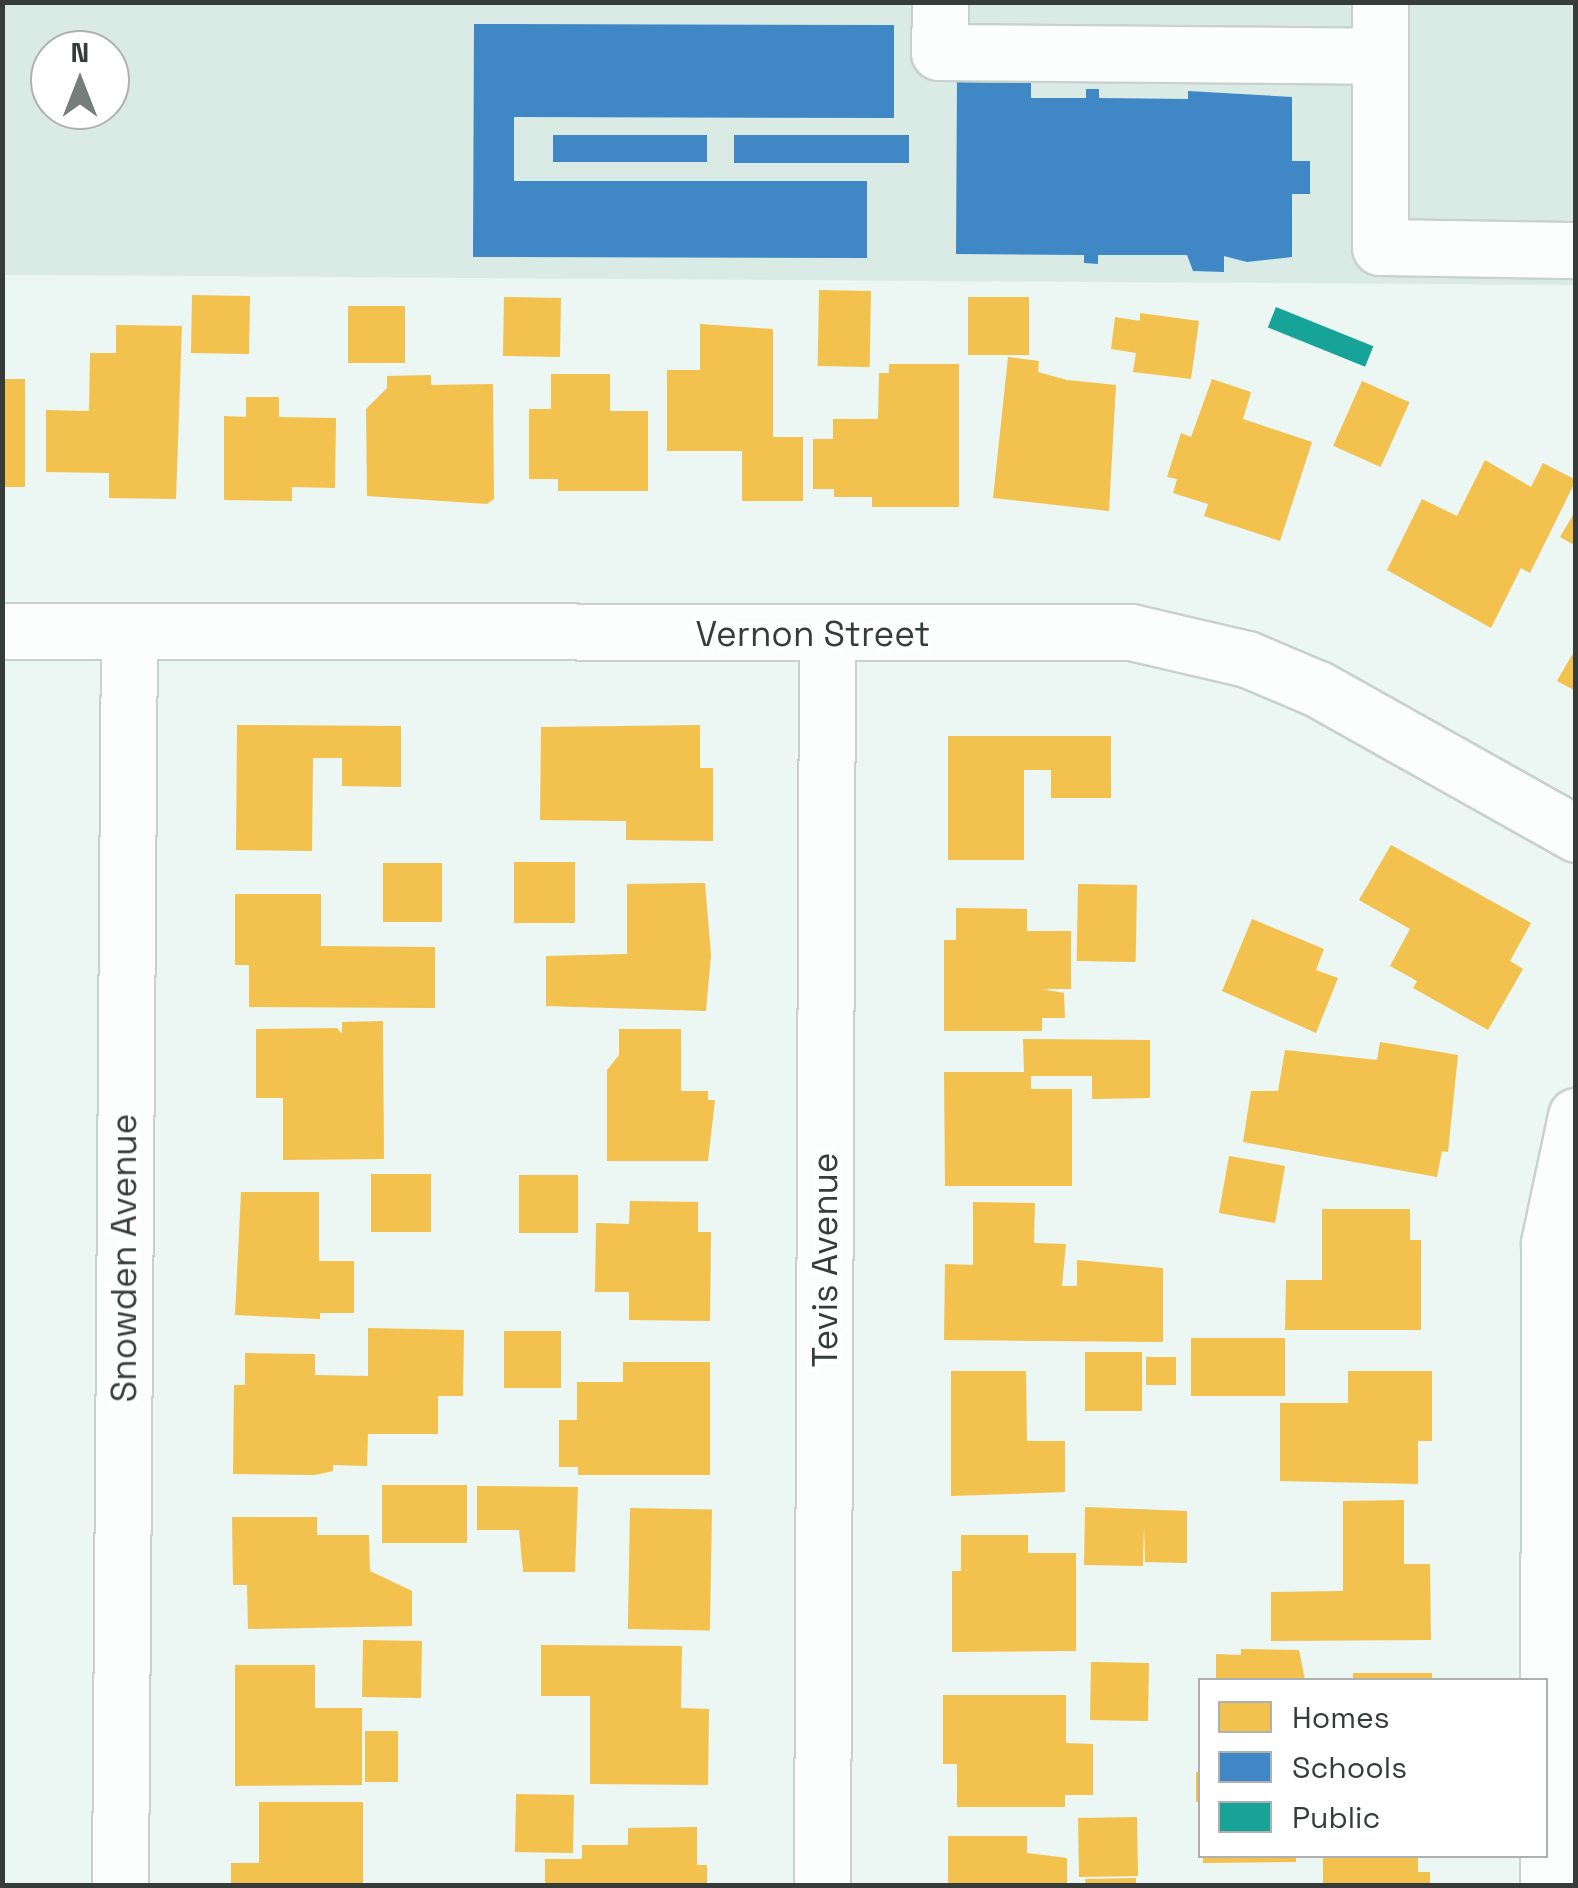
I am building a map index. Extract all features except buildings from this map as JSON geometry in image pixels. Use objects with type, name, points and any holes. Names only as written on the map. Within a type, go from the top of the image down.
[{"type":"street","points":[[940,2],[939,52],[1380,56]]},
{"type":"street","points":[[1380,2],[1380,248],[1576,250]]},
{"type":"street","name":"Vernon Street","points":[[2,631],[827,635],[1131,632],[1247,658],[1318,689],[1576,834]]},
{"type":"street","name":"Snowden Avenue","points":[[120,1886],[129,631]]},
{"type":"street","name":"Tevis Avenue","points":[[822,1886],[827,635]]},
{"type":"street","points":[[1548,1886],[1549,1243],[1576,1116]]},
{"type":"shaded area","points":[[3,3],[1575,3],[1575,285],[3,275]]}]
